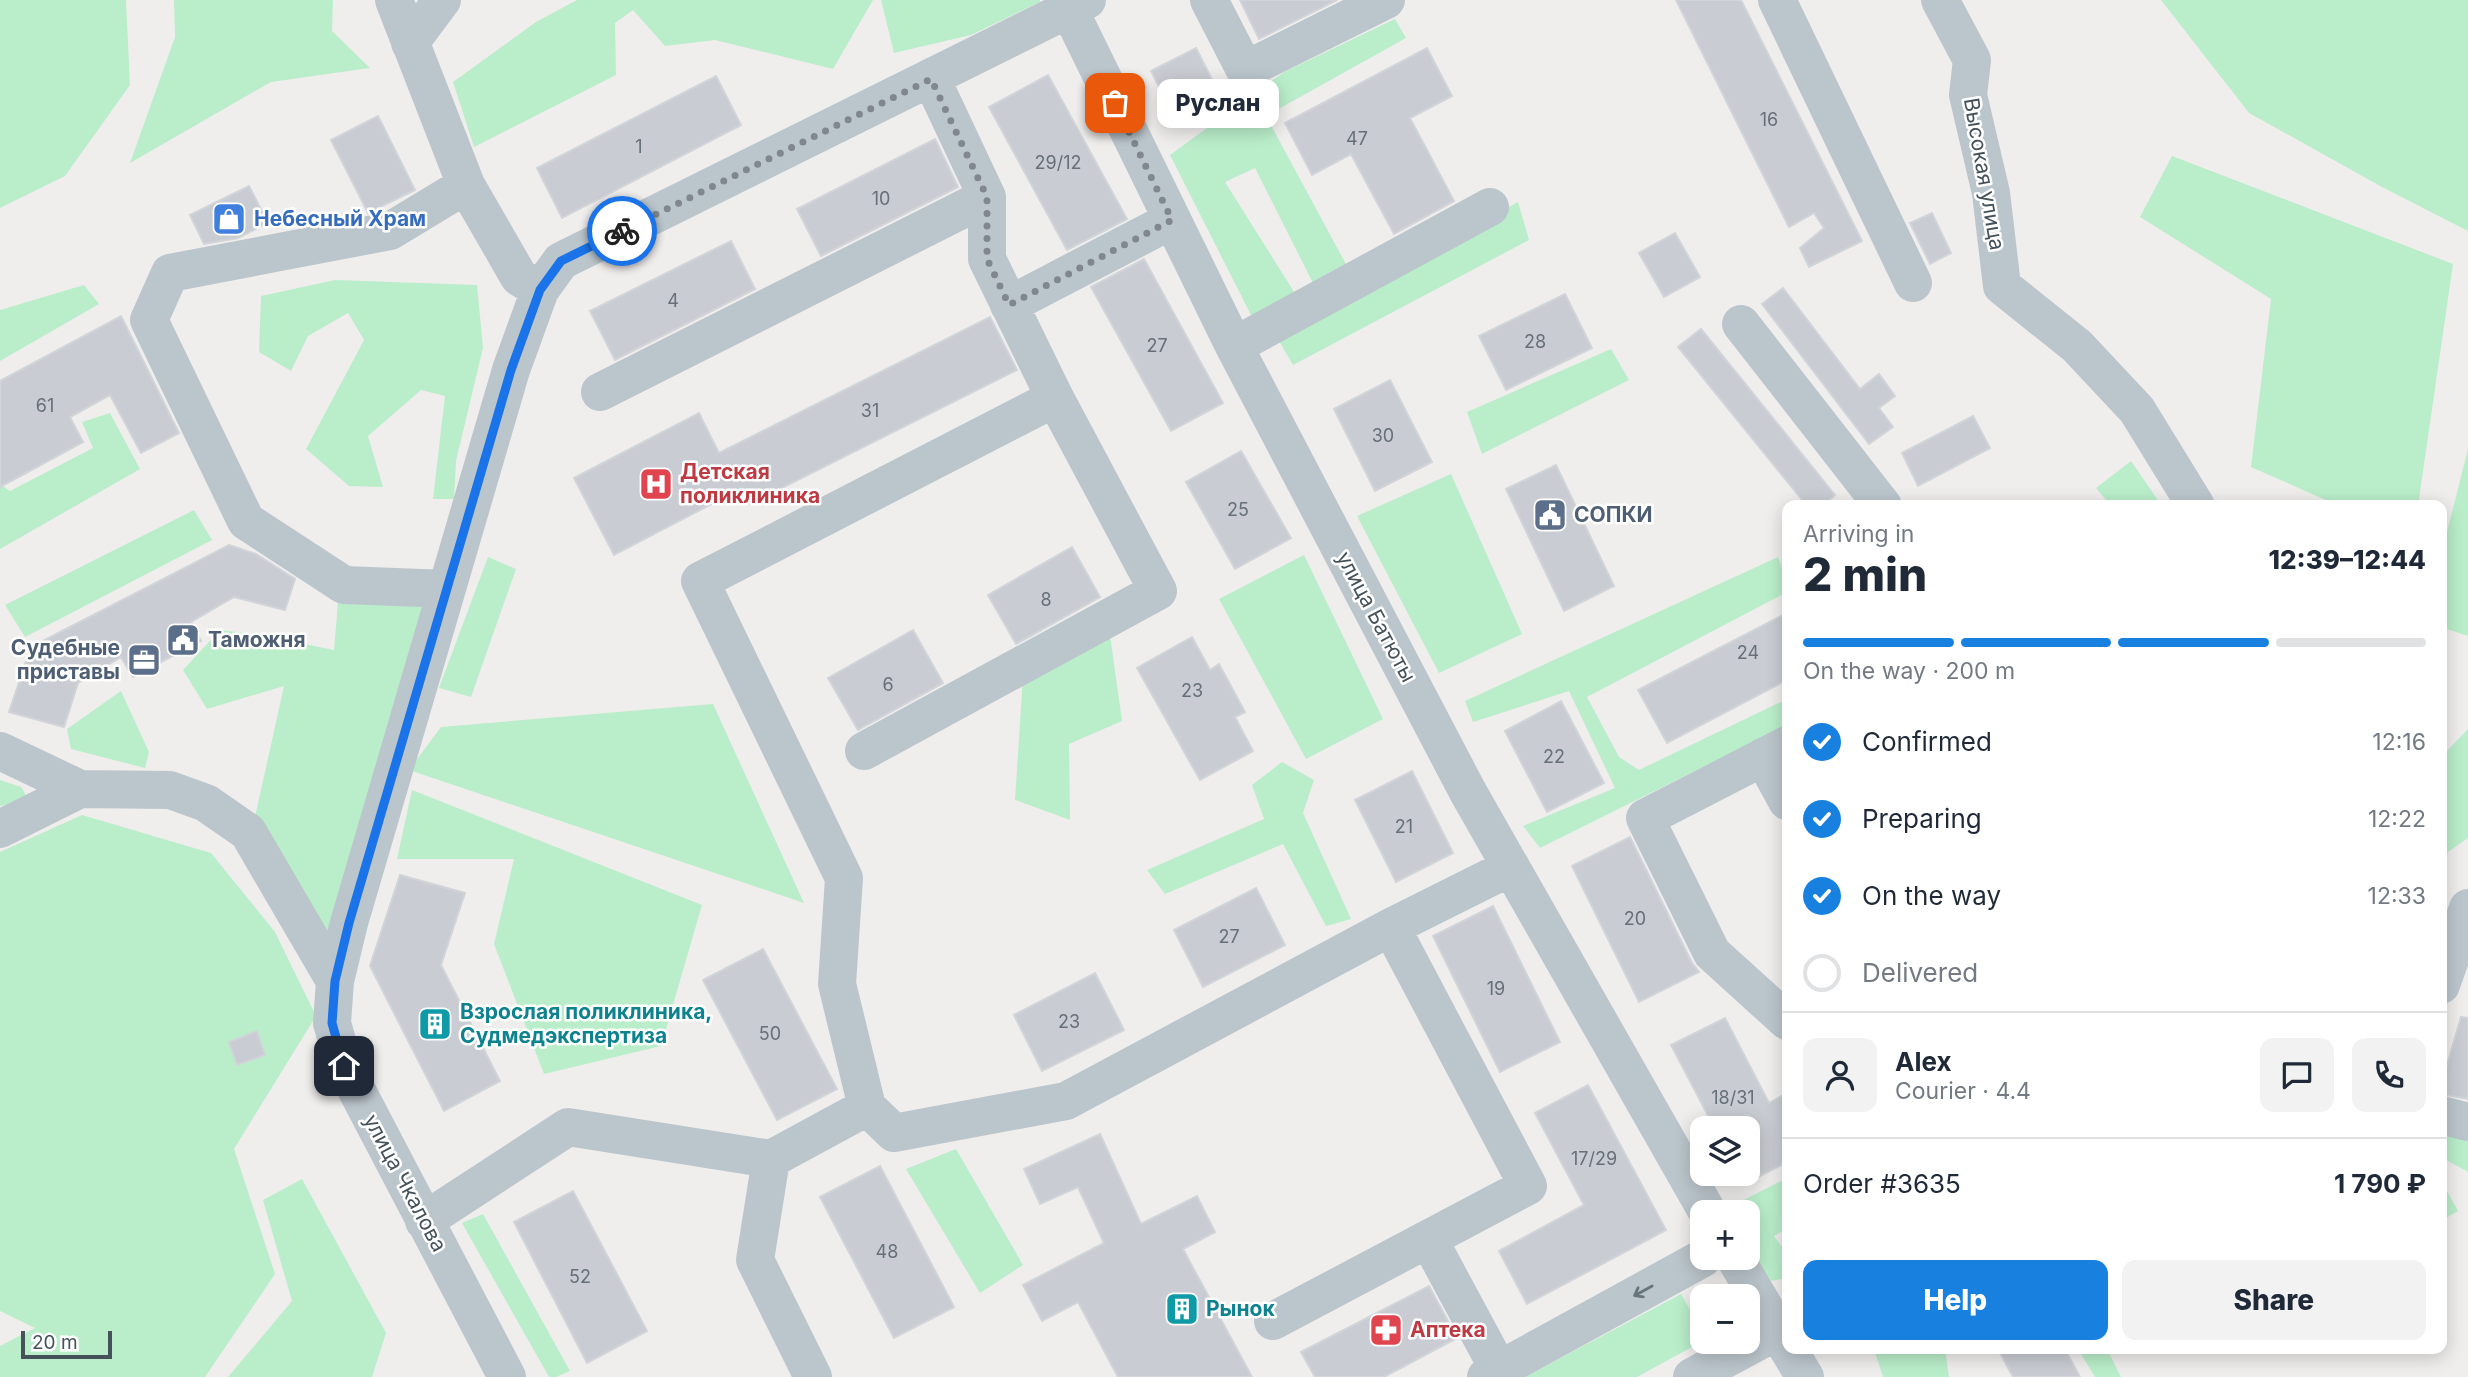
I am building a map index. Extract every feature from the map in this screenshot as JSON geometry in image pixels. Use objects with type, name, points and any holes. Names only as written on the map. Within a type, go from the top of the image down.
[{"type":"street","points":[[394,0],[466,185],[519,277],[550,276],[1075,3]]},
{"type":"street","points":[[411,43],[442,0]]},
{"type":"street","points":[[1209,0],[1245,70],[1386,0]]},
{"type":"street","points":[[1777,0],[1913,283]]},
{"type":"street","name":"Высокая улица","points":[[1940,0],[1972,60],[1968,95],[1991,193],[2002,286],[2077,346],[2137,410],[2192,500]]},
{"type":"street","name":"улица Батюты","points":[[1075,3],[1172,220],[1234,346],[1468,792],[1701,1200]]},
{"type":"street","points":[[864,751],[1158,590],[1055,398],[987,259],[987,197],[931,79]]},
{"type":"street","points":[[447,589],[344,585],[246,522],[149,320],[170,273],[390,231],[466,185]]},
{"type":"street","points":[[600,392],[987,197]]},
{"type":"street","points":[[1234,346],[1490,207]]},
{"type":"street","points":[[1009,305],[1172,220]]},
{"type":"street","name":"улица Чкалова","points":[[507,1377],[344,1066],[332,1023],[335,981],[349,923],[511,370],[550,276]]},
{"type":"street","points":[[1741,324],[1878,500]]},
{"type":"street","points":[[1055,398],[700,581],[844,878],[837,984],[867,1107],[894,1132],[1066,1101],[1391,927],[1511,867]]},
{"type":"street","points":[[0,751],[80,789],[170,790],[206,803],[248,832],[335,981]]},
{"type":"street","points":[[1782,780],[1775,751],[1645,818],[1712,953],[1782,1016]]},
{"type":"street","points":[[0,829],[80,789]]},
{"type":"street","points":[[2448,950],[2468,908]]},
{"type":"street","points":[[1273,1321],[1528,1186],[1391,927]]},
{"type":"street","points":[[425,1221],[568,1127],[771,1159],[867,1107]]},
{"type":"street","points":[[2447,1117],[2468,1122]]},
{"type":"street","points":[[771,1159],[755,1260],[813,1377]]},
{"type":"street","points":[[1429,1240],[1492,1374],[1690,1265]]},
{"type":"street","points":[[1742,1270],[1782,1333]]},
{"type":"street","points":[[1692,1377],[1782,1339]]},
{"type":"street","points":[[1793,1354],[1805,1377]]},
{"type":"green space","points":[[0,0],[126,0],[130,85],[65,176],[0,208]]},
{"type":"green space","points":[[174,0],[333,0],[332,31],[370,68],[271,82],[130,163],[175,37]]},
{"type":"green space","points":[[577,0],[873,0],[833,69],[715,40],[665,46],[633,10],[615,23],[616,75],[474,147],[453,82],[536,22]]},
{"type":"green space","points":[[881,0],[1040,2],[971,35],[894,53]]},
{"type":"green space","points":[[2161,0],[2468,0],[2468,231],[2249,113]]},
{"type":"green space","points":[[1395,19],[1406,38],[1266,116],[1347,266],[1313,283],[1255,168],[1225,182],[1296,295],[1252,317],[1170,155],[1284,72]]},
{"type":"green space","points":[[2172,156],[2453,264],[2419,500],[2326,500],[2251,467],[2271,299],[2140,217]]},
{"type":"green space","points":[[1518,202],[1529,240],[1293,365],[1275,334]]},
{"type":"green space","points":[[335,280],[477,285],[483,348],[456,461],[454,499],[433,499],[445,396],[421,390],[368,436],[383,487],[349,486],[306,449],[364,340],[348,313],[308,336],[291,371],[259,352],[261,296]]},
{"type":"green space","points":[[84,285],[99,304],[0,361],[0,310]]},
{"type":"green space","points":[[1611,349],[1629,380],[1482,454],[1467,412]]},
{"type":"green space","points":[[110,413],[140,469],[0,549],[0,484],[10,491],[93,448],[82,422]]},
{"type":"green space","points":[[2468,449],[2468,636],[2447,629],[2447,532]]},
{"type":"green space","points":[[2131,461],[2158,500],[2106,500],[2096,488]]},
{"type":"green space","points":[[1451,474],[1522,634],[1439,673],[1357,516]]},
{"type":"green space","points":[[194,510],[212,540],[25,637],[5,605]]},
{"type":"green space","points":[[1304,555],[1383,719],[1306,759],[1219,599]]},
{"type":"green space","points":[[488,557],[516,569],[471,697],[439,688]]},
{"type":"green space","points":[[1778,557],[1782,567],[1782,595],[1587,697],[1619,757],[1639,770],[1782,701],[1782,727],[1540,848],[1523,826],[1615,788],[1569,691],[1473,722],[1465,701]]},
{"type":"green space","points":[[338,603],[427,605],[329,940],[255,817],[284,686],[207,709],[183,670],[220,630],[261,635],[334,650]]},
{"type":"green space","points":[[1110,635],[1122,721],[1069,744],[1070,820],[1015,800],[1023,676]]},
{"type":"green space","points":[[121,691],[149,752],[145,768],[71,749],[67,729]]},
{"type":"green space","points":[[713,704],[804,903],[409,770],[441,727]]},
{"type":"green space","points":[[2468,729],[2468,838],[2447,855],[2447,751]]},
{"type":"green space","points":[[1282,762],[1314,780],[1303,813],[1351,919],[1326,926],[1283,844],[1165,894],[1147,870],[1264,819],[1252,785]]},
{"type":"green space","points":[[0,780],[21,787],[30,802],[0,806]]},
{"type":"green space","points":[[412,790],[702,905],[661,1046],[544,1074],[494,944],[514,859],[397,859]]},
{"type":"green space","points":[[82,815],[211,853],[275,932],[316,1016],[234,1149],[275,1274],[205,1377],[0,1377],[0,1346],[35,1328],[0,1311],[0,852]]},
{"type":"green space","points":[[2447,1103],[2455,1125],[2468,1129],[2468,1172],[2447,1160]]},
{"type":"green space","points":[[956,1149],[1023,1265],[980,1293],[906,1169]]},
{"type":"green space","points":[[302,1179],[386,1333],[372,1377],[228,1377],[292,1301],[263,1200]]},
{"type":"green space","points":[[1782,1181],[1782,1232],[1774,1236],[1782,1247],[1782,1279],[1771,1281],[1760,1265],[1760,1200],[1744,1200]]},
{"type":"green space","points":[[2447,1191],[2458,1211],[2447,1217]]},
{"type":"green space","points":[[483,1214],[570,1371],[549,1377],[462,1223]]},
{"type":"green space","points":[[1681,1294],[1690,1310],[1690,1348],[1637,1377],[1525,1377]]},
{"type":"green space","points":[[1876,1354],[1946,1354],[1949,1377],[1883,1377]]},
{"type":"green space","points":[[2081,1354],[2110,1354],[2121,1377],[2095,1377]]},
{"type":"building","points":[[1240,0],[1337,0],[1259,39]]},
{"type":"building","points":[[1676,0],[1741,0],[1862,241],[1809,267],[1800,248],[1824,228],[1814,213],[1789,227]]},
{"type":"building","points":[[1196,48],[1220,95],[1175,118],[1151,71]]},
{"type":"building","points":[[1427,48],[1452,96],[1410,118],[1454,201],[1394,234],[1351,154],[1312,175],[1285,123]]},
{"type":"building","points":[[1048,75],[1127,219],[1067,250],[989,107]]},
{"type":"building","points":[[716,76],[741,125],[562,218],[537,168]]},
{"type":"building","points":[[378,116],[415,190],[368,213],[331,140]]},
{"type":"building","points":[[935,139],[958,187],[821,256],[797,209]]},
{"type":"building","name":"Небесный Храм","points":[[249,186],[268,223],[238,238],[204,244],[190,215]]},
{"type":"building","points":[[1932,213],[1951,253],[1930,264],[1910,223]]},
{"type":"building","points":[[1675,233],[1700,277],[1664,297],[1639,253]]},
{"type":"building","points":[[731,241],[755,289],[615,360],[590,311]]},
{"type":"building","points":[[1144,259],[1223,403],[1171,431],[1091,287]]},
{"type":"building","points":[[1783,288],[1860,389],[1879,374],[1895,396],[1879,408],[1893,427],[1869,444],[1762,304]]},
{"type":"building","points":[[1565,294],[1592,348],[1506,390],[1479,336]]},
{"type":"building","points":[[121,316],[179,433],[141,453],[110,395],[70,417],[83,442],[0,487],[0,381]]},
{"type":"building","points":[[990,317],[1017,370],[750,504],[742,488],[614,555],[574,478],[699,413],[719,453]]},
{"type":"building","points":[[1701,329],[1835,495],[1829,500],[1802,500],[1678,347]]},
{"type":"building","points":[[1390,380],[1432,462],[1375,491],[1334,409]]},
{"type":"building","points":[[1973,416],[1990,448],[1918,486],[1902,453]]},
{"type":"building","points":[[1241,451],[1291,538],[1235,569],[1186,482]]},
{"type":"building","points":[[1556,465],[1614,586],[1564,611],[1506,489]]},
{"type":"building","points":[[229,545],[256,554],[295,579],[285,610],[234,597],[191,622],[201,641],[133,677],[121,657],[78,683],[64,727],[9,712],[31,647]]},
{"type":"building","points":[[1072,547],[1100,597],[1016,644],[988,595]]},
{"type":"building","points":[[1782,616],[1782,683],[1667,743],[1638,690]]},
{"type":"building","points":[[913,630],[943,683],[858,730],[828,678]]},
{"type":"building","points":[[1192,637],[1210,670],[1219,664],[1245,712],[1235,717],[1253,751],[1200,780],[1137,668]]},
{"type":"building","points":[[1561,701],[1604,783],[1547,812],[1505,731]]},
{"type":"building","points":[[1412,771],[1453,853],[1396,882],[1355,800]]},
{"type":"building","points":[[1630,837],[1692,963],[1699,972],[1639,1002],[1572,866]]},
{"type":"building","name":"Взрослая поликлиника, Судмедэкспертиза","points":[[400,875],[465,893],[441,965],[500,1081],[444,1111],[370,966]]},
{"type":"building","points":[[1256,888],[1285,945],[1203,987],[1174,930]]},
{"type":"building","points":[[1493,906],[1560,1042],[1500,1072],[1433,936]]},
{"type":"building","points":[[763,949],[837,1089],[777,1120],[703,980]]},
{"type":"building","points":[[1095,973],[1124,1030],[1042,1071],[1014,1015]]},
{"type":"building","points":[[2461,1017],[2468,1018],[2468,1099],[2447,1095],[2447,1065]]},
{"type":"building","points":[[1725,1018],[1769,1103],[1782,1096],[1782,1165],[1760,1176],[1760,1116],[1708,1116],[1671,1045]]},
{"type":"building","points":[[257,1031],[265,1055],[237,1065],[229,1042]]},
{"type":"building","points":[[1588,1085],[1666,1230],[1527,1304],[1499,1251],[1584,1205],[1535,1113]]},
{"type":"building","points":[[1100,1134],[1141,1224],[1197,1196],[1215,1232],[1183,1249],[1252,1377],[1118,1377],[1078,1302],[1042,1321],[1023,1285],[1104,1243],[1078,1187],[1040,1204],[1024,1169]]},
{"type":"building","points":[[880,1166],[954,1307],[894,1338],[820,1197]]},
{"type":"building","points":[[573,1191],[647,1331],[587,1363],[514,1222]]},
{"type":"building","points":[[1429,1286],[1457,1338],[1384,1377],[1315,1377],[1301,1352]]},
{"type":"building","points":[[2001,1354],[2068,1354],[2080,1377],[2013,1377]]},
{"type":"way so far","points":[[622,231],[931,79],[987,197],[987,259],[1009,305],[1172,220],[1115,103]]},
{"type":"place","name":"Руслан","points":[[1115,103]]},
{"type":"place","name":"Небесный Храм","points":[[229,219]]},
{"type":"place","name":"Детская поликлиника","points":[[656,484]]},
{"type":"place","name":"СОПКИ","points":[[1550,515]]},
{"type":"place","name":"Таможня","points":[[183,640]]},
{"type":"place","name":"Судебные приставы","points":[[144,660]]},
{"type":"place","name":"Взрослая поликлиника, Судмедэкспертиза","points":[[435,1024]]},
{"type":"place","name":"Рынок","points":[[1182,1309]]},
{"type":"place","name":"Аптека","points":[[1386,1330]]},
{"type":"route","points":[[344,1066],[332,1023],[335,981],[349,923],[511,370],[540,290],[561,261],[622,231]]}]
